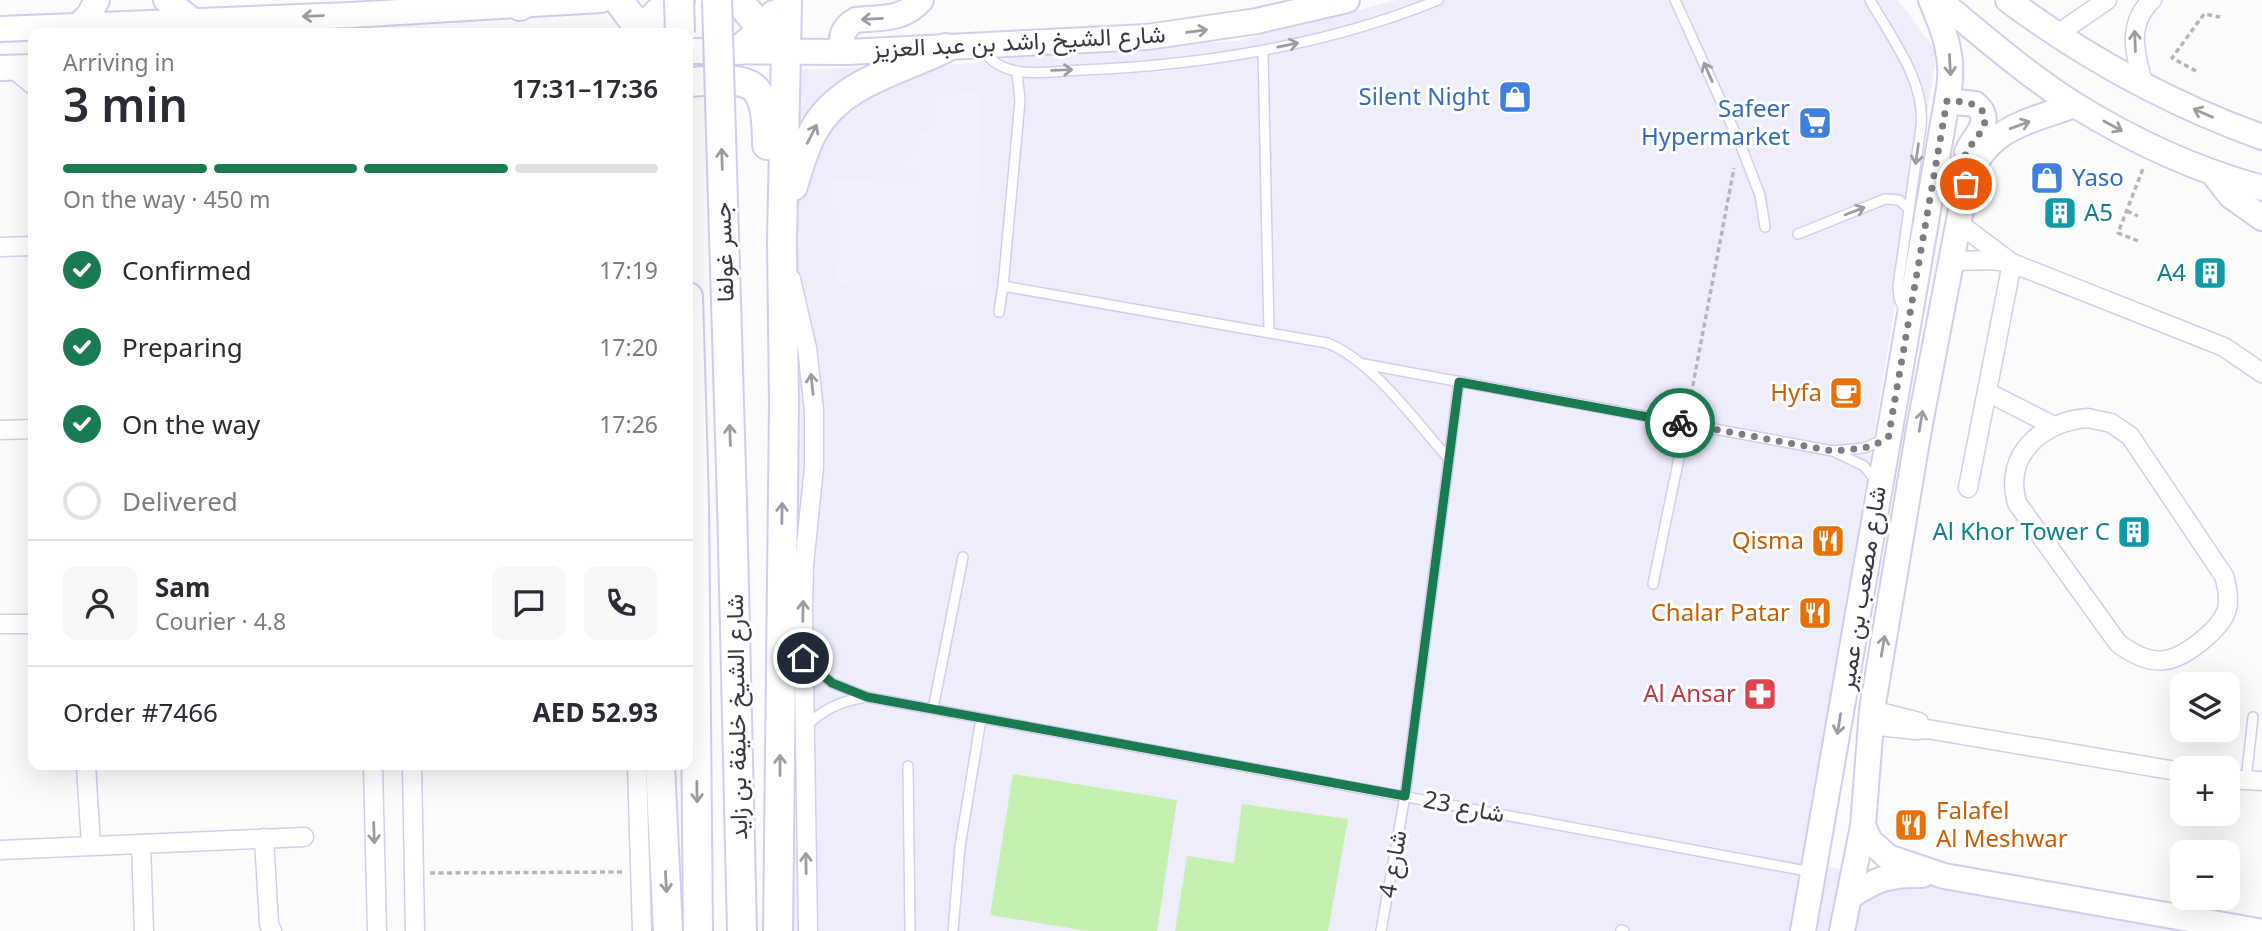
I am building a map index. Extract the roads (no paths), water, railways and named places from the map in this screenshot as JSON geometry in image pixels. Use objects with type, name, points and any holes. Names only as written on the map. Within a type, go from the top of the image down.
[{"type":"main road","points":[[618,0],[632,28]]},
{"type":"main road","points":[[641,28],[659,12],[680,0],[680,28]]},
{"type":"main road","name":"جسر غولفا","points":[[717,0],[732,503]]},
{"type":"main road","points":[[738,0],[762,30],[786,50]]},
{"type":"main road","points":[[739,50],[762,30],[786,0]]},
{"type":"main road","points":[[778,931],[786,0]]},
{"type":"main road","points":[[782,231],[809,140],[833,105],[856,88],[945,48]]},
{"type":"main road","points":[[693,82],[738,80],[755,89],[761,96],[767,114],[769,192],[776,225],[782,231]]},
{"type":"main road","name":"جسر غولفا","points":[[693,469],[694,503]]},
{"type":"main road","name":"شارع الشيخ خليفة بن زايد","points":[[694,503],[698,931]]},
{"type":"main road","name":"شارع الشيخ خليفة بن زايد","points":[[732,503],[742,931]]},
{"type":"main road","points":[[780,620],[803,658]]},
{"type":"main road","points":[[660,770],[668,931]]},
{"type":"street","points":[[77,27],[89,15],[97,0]]},
{"type":"street","points":[[166,0],[192,20]]},
{"type":"street","points":[[38,28],[358,7],[601,0]]},
{"type":"street","points":[[847,52],[842,34],[850,23],[856,20],[899,16],[915,8],[921,0]]},
{"type":"street","name":"شارع الشيخ راشد بن عبد العزيز","points":[[693,51],[847,52],[1147,37],[1257,21],[1347,0]]},
{"type":"street","name":"شارع مصعب بن عمير","points":[[1803,931],[1909,318],[1917,218],[1947,101],[1951,75],[1944,27],[1931,0]]},
{"type":"street","points":[[1939,0],[2016,63],[2074,105],[2151,147],[2262,188]]},
{"type":"street","points":[[2008,0],[2056,35],[2144,87],[2262,137]]},
{"type":"street","points":[[2056,35],[2107,0]]},
{"type":"street","points":[[2144,87],[2134,37],[2143,10],[2152,0]]},
{"type":"street","points":[[0,29],[28,28]]},
{"type":"street","points":[[15,67],[28,80]]},
{"type":"street","points":[[1947,101],[1975,104],[1980,108],[1984,119],[1982,130],[1964,160],[1966,184]]},
{"type":"street","name":"شارع مصعب بن عمير","points":[[1842,931],[1863,826],[1871,717],[1950,261],[1966,184],[1977,157],[1996,137],[2019,124],[2074,105]]},
{"type":"street","points":[[2213,172],[2231,196],[2262,219]]},
{"type":"street","points":[[1904,242],[1917,218]]},
{"type":"street","points":[[1957,222],[2012,263]]},
{"type":"street","points":[[782,231],[807,348],[814,410],[814,467],[804,565],[808,931]]},
{"type":"street","points":[[0,247],[28,246]]},
{"type":"street","points":[[1950,261],[1983,259],[2012,263],[2224,347],[2262,373]]},
{"type":"street","points":[[1968,488],[2012,263]]},
{"type":"street","points":[[1987,393],[2054,426],[2088,418],[2122,428],[2130,436],[2219,567],[2228,596],[2226,616],[2220,625],[2187,654],[2176,659],[2151,659],[2127,650],[2118,643],[2017,503],[2013,483],[2016,463],[2026,446],[2054,426]]},
{"type":"street","points":[[0,430],[28,429]]},
{"type":"street","points":[[0,624],[28,624]]},
{"type":"street","points":[[1871,717],[1915,730],[1927,729],[2170,770]]},
{"type":"street","points":[[86,770],[91,846]]},
{"type":"street","points":[[373,770],[377,931]]},
{"type":"street","points":[[412,770],[415,931]]},
{"type":"street","points":[[637,770],[642,931]]},
{"type":"street","points":[[1863,826],[1870,841],[1888,857],[1944,876]]},
{"type":"street","points":[[0,850],[304,837]]},
{"type":"street","points":[[264,838],[269,924],[272,931]]},
{"type":"street","points":[[141,844],[144,931]]},
{"type":"street","points":[[1849,897],[1876,880],[1898,874],[1944,876],[2258,931]]},
{"type":"lane","points":[[980,46],[999,66],[1017,72],[1151,66],[1263,51],[1347,31],[1438,0]]},
{"type":"lane","points":[[1675,0],[1739,141],[1760,195],[1765,227]]},
{"type":"lane","points":[[1870,0],[1913,78],[1921,102],[1917,218]]},
{"type":"lane","points":[[1263,51],[1269,332]]},
{"type":"lane","points":[[999,312],[1020,101],[1017,72]]},
{"type":"lane","points":[[1798,233],[1885,199],[1899,200],[1917,218]]},
{"type":"lane","points":[[1904,242],[1898,294],[1902,309],[1909,318]]},
{"type":"lane","points":[[1003,286],[1269,332],[1340,347],[1364,364],[1449,458]]},
{"type":"lane","points":[[1364,364],[1833,451],[1864,466],[1878,487]]},
{"type":"lane","name":"شارع 4","points":[[1381,931],[1405,796],[1459,382]]},
{"type":"lane","points":[[1653,584],[1686,424]]},
{"type":"lane","points":[[1833,451],[1872,446],[1889,436]]},
{"type":"lane","points":[[933,709],[963,557]]},
{"type":"lane","name":"شارع 23","points":[[803,658],[832,683],[867,697],[1814,873]]},
{"type":"lane","name":"شارع 23","points":[[804,728],[839,703],[867,697]]},
{"type":"lane","points":[[2245,780],[2253,717]]},
{"type":"lane","points":[[953,931],[960,847],[981,719]]},
{"type":"lane","points":[[908,766],[910,931]]},
{"type":"place","name":"Silent Night","points":[[1515,97]]},
{"type":"place","name":"Safeer Hypermarket","points":[[1815,123]]},
{"type":"place","name":"Yaso","points":[[2047,178]]},
{"type":"place","name":"A5","points":[[2060,213]]},
{"type":"place","name":"A4","points":[[2210,273]]},
{"type":"place","name":"Hyfa","points":[[1846,393]]},
{"type":"place","name":"Al Khor Tower C","points":[[2134,532]]},
{"type":"place","name":"Qisma","points":[[1828,541]]},
{"type":"place","name":"Chalar Patar","points":[[1815,613]]},
{"type":"place","name":"Al Ansar","points":[[1760,694]]},
{"type":"place","name":"Falafel Al Meshwar","points":[[1911,825]]}]
